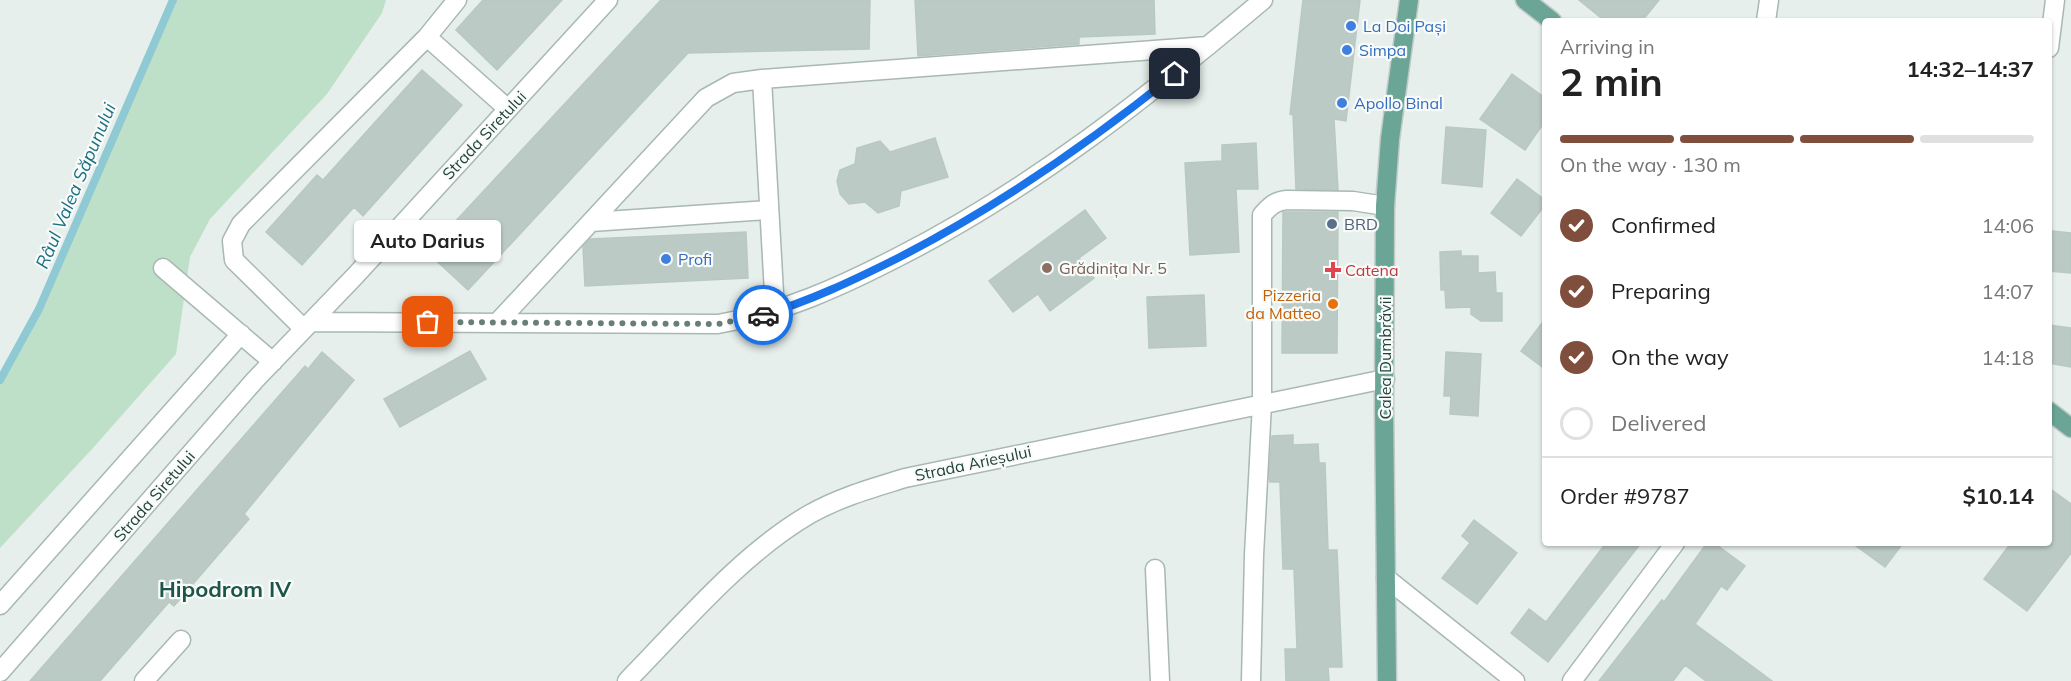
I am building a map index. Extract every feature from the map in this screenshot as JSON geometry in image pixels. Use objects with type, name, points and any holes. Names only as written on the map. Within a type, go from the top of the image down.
[{"type":"main road","name":"Calea Dumbrăvii","points":[[1387,681],[1385,206],[1390,139],[1409,0]]},
{"type":"main road","points":[[1525,0],[1548,18]]},
{"type":"main road","points":[[2052,413],[2071,428]]},
{"type":"street","points":[[457,0],[427,37],[242,224],[231,241],[234,260],[308,325],[718,324],[775,312],[859,278],[977,214],[1090,139],[1209,46],[1263,0]]},
{"type":"street","name":"Strada Siretului","points":[[0,672],[273,362],[608,0]]},
{"type":"street","points":[[1766,18],[1769,0]]},
{"type":"street","points":[[2052,24],[2055,0]]},
{"type":"street","points":[[427,37],[508,110]]},
{"type":"street","points":[[497,323],[706,98],[733,83],[1209,46]]},
{"type":"street","points":[[762,79],[775,312]]},
{"type":"street","points":[[1251,681],[1254,555],[1262,404],[1262,215],[1271,205],[1287,200],[1353,201],[1385,206]]},
{"type":"street","points":[[591,222],[769,210]]},
{"type":"street","points":[[163,268],[273,362]]},
{"type":"street","points":[[0,604],[241,334]]},
{"type":"street","name":"Strada Arieșului","points":[[627,681],[738,569],[774,537],[812,513],[855,493],[905,478],[1385,379]]},
{"type":"street","points":[[1572,681],[1673,546]]},
{"type":"street","points":[[1155,569],[1160,681]]},
{"type":"street","points":[[1386,578],[1515,681]]},
{"type":"street","points":[[144,681],[181,640]]},
{"type":"green space","points":[[173,0],[386,0],[382,13],[327,94],[210,219],[190,257],[176,354],[0,548],[0,380],[39,309]]},
{"type":"building","points":[[483,0],[562,0],[497,70],[456,30]]},
{"type":"building","points":[[661,0],[870,0],[869,49],[688,53],[468,290],[427,252]]},
{"type":"building","points":[[915,0],[1154,0],[1155,34],[1079,37],[1079,44],[918,56]]},
{"type":"building","points":[[1303,0],[1360,0],[1346,121],[1334,119],[1338,190],[1296,189],[1293,115],[1290,114]]},
{"type":"building","points":[[1579,0],[1659,0],[1644,18],[1601,18]]},
{"type":"building","points":[[422,70],[462,105],[363,216],[354,207],[302,265],[266,232],[317,175],[323,180]]},
{"type":"building","points":[[1512,74],[1542,96],[1542,125],[1525,150],[1480,119]]},
{"type":"building","points":[[1446,127],[1486,130],[1482,187],[1442,183]]},
{"type":"building","points":[[935,138],[948,177],[901,191],[899,206],[878,213],[865,202],[849,204],[840,194],[837,181],[840,170],[855,164],[857,148],[880,141],[890,152]]},
{"type":"building","points":[[1256,143],[1258,189],[1236,189],[1239,252],[1190,255],[1185,163],[1222,161],[1222,145]]},
{"type":"building","points":[[1517,179],[1542,198],[1542,209],[1521,236],[1491,213]]},
{"type":"building","name":"Grădinița Nr. 5","points":[[1085,210],[1106,238],[1079,258],[1094,278],[1050,311],[1038,294],[1013,312],[989,281]]},
{"type":"building","points":[[1283,212],[1338,212],[1337,353],[1282,353]]},
{"type":"building","points":[[2052,231],[2071,233],[2071,273],[2052,271]]},
{"type":"building","name":"Profi","points":[[746,232],[748,278],[585,286],[583,247],[590,239]]},
{"type":"building","points":[[1461,251],[1461,256],[1478,256],[1478,273],[1495,272],[1496,293],[1502,293],[1502,321],[1481,321],[1471,314],[1471,307],[1446,308],[1445,290],[1441,290],[1440,252]]},
{"type":"building","points":[[1204,295],[1206,346],[1149,348],[1147,297]]},
{"type":"building","points":[[1542,323],[1542,367],[1521,351]]},
{"type":"building","points":[[2052,325],[2071,328],[2071,367],[2052,364]]},
{"type":"building","points":[[470,351],[486,379],[400,427],[384,399]]},
{"type":"building","points":[[322,352],[354,380],[244,514],[249,519],[174,606],[169,602],[100,681],[30,681],[305,366],[308,369]]},
{"type":"building","points":[[1446,352],[1481,354],[1478,416],[1450,414],[1451,396],[1444,396]]},
{"type":"building","points":[[1293,435],[1293,445],[1318,444],[1319,463],[1325,463],[1328,550],[1337,550],[1342,667],[1328,667],[1329,681],[1286,681],[1285,649],[1297,649],[1294,569],[1283,569],[1280,482],[1270,482],[1269,476],[1272,436]]},
{"type":"building","points":[[2052,490],[2071,504],[2071,553],[2027,611],[1984,579],[2009,546],[2052,546]]},
{"type":"building","points":[[1474,520],[1517,553],[1477,604],[1442,578],[1470,543],[1462,536]]},
{"type":"building","points":[[1604,546],[1639,546],[1548,662],[1511,633],[1529,609],[1546,622]]},
{"type":"building","points":[[1705,546],[1718,546],[1745,566],[1727,590],[1721,586],[1695,624],[1772,681],[1706,681],[1685,665],[1673,681],[1599,681],[1662,600],[1664,602]]},
{"type":"building","points":[[1856,546],[1901,546],[1885,567]]},
{"type":"waterway","name":"Râul Valea Săpunului","points":[[0,380],[39,309],[173,0]]},
{"type":"way so far","points":[[428,322],[718,324],[763,315]]},
{"type":"place","name":"La Doi Pași","points":[[1351,26]]},
{"type":"place","name":"Simpa","points":[[1347,50]]},
{"type":"place","name":"Apollo Binal","points":[[1342,103]]},
{"type":"place","name":"BRD","points":[[1332,224]]},
{"type":"place","name":"Profi","points":[[666,259]]},
{"type":"place","name":"Grădinița Nr. 5","points":[[1047,268]]},
{"type":"place","name":"Catena","points":[[1333,270]]},
{"type":"place","name":"Pizzeria da Matteo","points":[[1333,304]]},
{"type":"place","name":"Auto Darius","points":[[428,322]]},
{"type":"district","name":"Hipodrom IV","points":[[225,589]]},
{"type":"route","points":[[763,315],[859,278],[977,214],[1090,139],[1175,74]]}]
